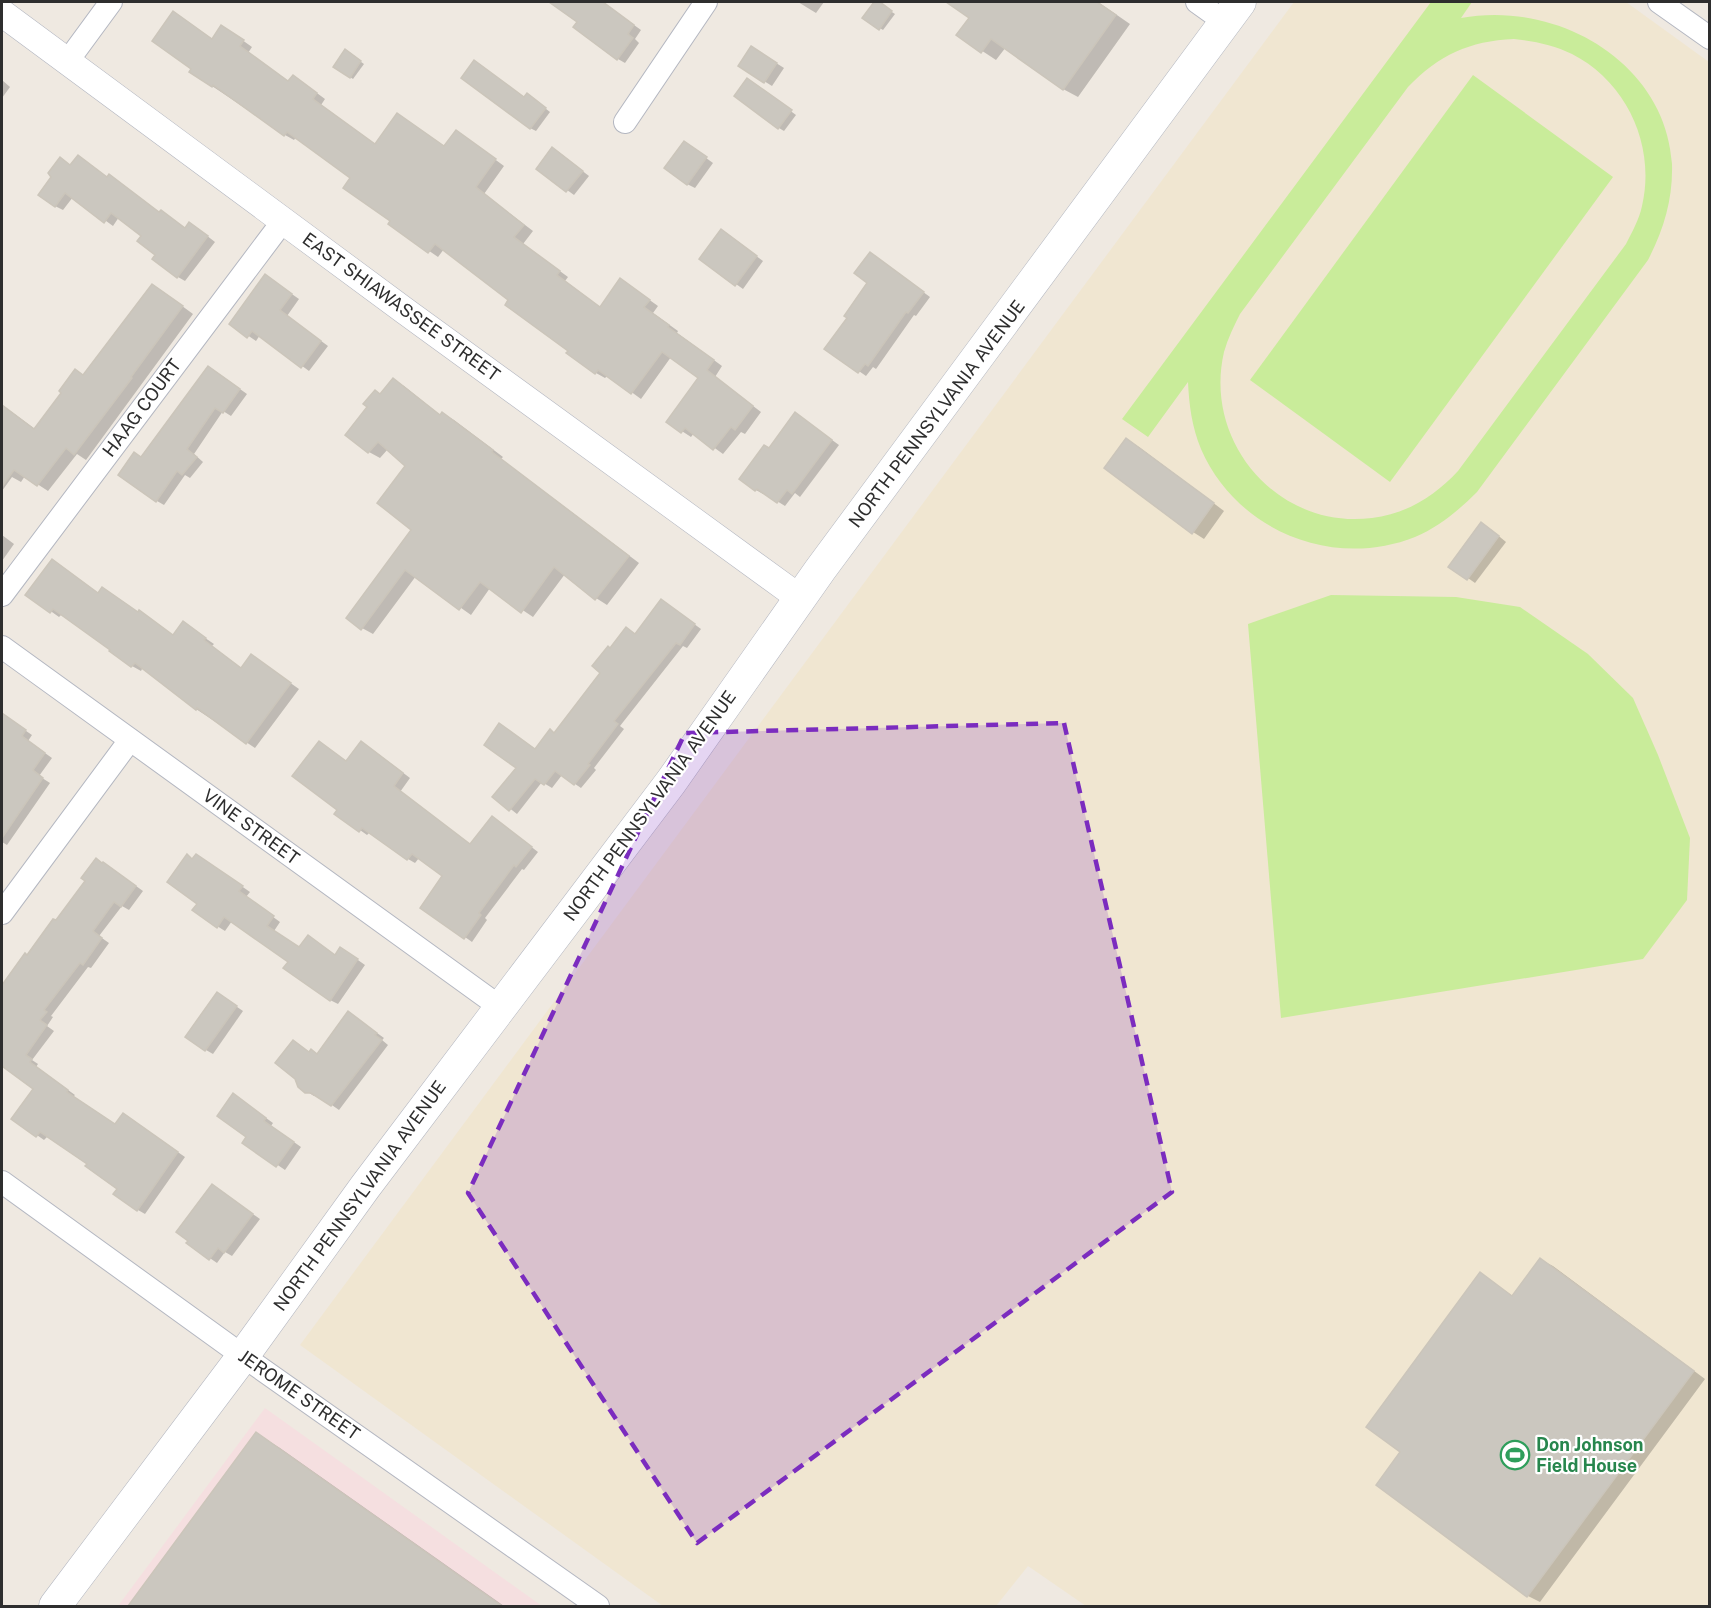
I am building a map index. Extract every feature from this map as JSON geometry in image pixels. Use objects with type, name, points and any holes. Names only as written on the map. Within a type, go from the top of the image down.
[{"type":"main road","name":"NORTH PENNSYLVANIA AVENUE","points":[[55,1606],[243,1356],[365,1187],[671,782],[827,561],[1233,12]]},
{"type":"street","points":[[67,62],[111,2]]},
{"type":"street","points":[[625,122],[706,2]]},
{"type":"street","points":[[1197,2],[1233,12]]},
{"type":"street","points":[[1659,2],[1710,38]]},
{"type":"street","name":"EAST SHIAWASSEE STREET","points":[[2,14],[801,599]]},
{"type":"street","name":"HAAG COURT","points":[[2,595],[283,221]]},
{"type":"street","name":"VINE STREET","points":[[2,647],[500,1007]]},
{"type":"street","points":[[2,913],[130,740]]},
{"type":"street","name":"JEROME STREET","points":[[2,1182],[243,1356],[598,1606]]},
{"type":"highlighted area","points":[[1064,723],[1172,1192],[697,1543],[468,1193],[685,733]]},
{"type":"shaded area","points":[[1294,2],[1626,2],[1709,62],[1709,1606],[1086,1606],[1028,1566],[996,1606],[663,1606],[300,1345]]},
{"type":"shaded area","points":[[265,1408],[542,1606],[118,1606]]},
{"type":"green space","points":[[1431,2],[1472,2],[1461,18],[1498,15],[1534,19],[1569,30],[1601,46],[1628,69],[1650,96],[1665,128],[1672,164],[1672,177],[1666,213],[1659,237],[1648,260],[1477,492],[1456,512],[1432,528],[1415,537],[1383,546],[1351,549],[1320,545],[1290,536],[1262,521],[1238,502],[1217,477],[1201,449],[1195,432],[1188,382],[1148,437],[1122,419]],"holes":[[[1514,39],[1536,42],[1572,54],[1591,66],[1608,81],[1622,99],[1641,139],[1645,161],[1642,206],[1635,226],[1626,244],[1458,471],[1440,488],[1408,508],[1385,516],[1338,518],[1306,510],[1278,494],[1255,473],[1237,447],[1225,418],[1220,385],[1224,352],[1233,328],[1240,314],[1408,87],[1431,66],[1456,52],[1483,43]]]},
{"type":"green space","points":[[1473,75],[1613,177],[1390,482],[1250,380]]},
{"type":"green space","points":[[1331,595],[1456,597],[1520,607],[1588,654],[1633,698],[1690,838],[1687,900],[1643,959],[1281,1018],[1248,624]]},
{"type":"building","points":[[549,2],[603,2],[634,25],[628,34],[633,38],[617,60],[573,27],[577,22]]},
{"type":"building","points":[[874,2],[880,2],[892,11],[879,30],[862,18]]},
{"type":"building","points":[[946,2],[1097,2],[1116,15],[1063,90],[991,39],[981,53],[956,35],[969,18]]},
{"type":"building","points":[[173,11],[212,39],[221,25],[244,40],[240,46],[288,81],[293,75],[317,93],[313,99],[375,144],[397,113],[444,146],[456,130],[496,159],[476,187],[524,225],[514,237],[560,271],[557,275],[600,307],[620,278],[650,300],[644,307],[714,360],[707,370],[753,406],[735,430],[731,427],[713,450],[685,428],[681,433],[666,422],[698,378],[662,352],[631,394],[598,370],[595,374],[566,353],[568,351],[505,305],[508,300],[435,244],[428,253],[388,224],[390,221],[343,188],[350,178],[287,132],[284,136],[213,85],[212,87],[189,72],[191,69],[152,41]]},
{"type":"building","points":[[751,46],[777,63],[764,83],[738,66]]},
{"type":"building","points":[[345,49],[361,61],[350,78],[333,67]]},
{"type":"building","points":[[474,60],[524,97],[527,93],[546,108],[530,129],[461,78]]},
{"type":"building","points":[[747,78],[792,110],[778,129],[734,96]]},
{"type":"building","points":[[684,141],[707,157],[687,185],[664,168]]},
{"type":"building","points":[[552,147],[583,171],[566,192],[536,169]]},
{"type":"building","points":[[78,155],[107,177],[109,174],[159,212],[161,210],[185,228],[189,222],[208,236],[177,278],[152,259],[155,255],[137,241],[141,236],[111,213],[104,223],[65,193],[55,207],[38,195],[51,177],[48,173],[60,157],[70,165]]},
{"type":"building","points":[[721,229],[757,256],[735,286],[699,259]]},
{"type":"building","points":[[870,252],[924,292],[908,313],[906,312],[868,366],[865,364],[858,373],[824,349],[847,318],[844,316],[867,283],[854,273]]},
{"type":"building","points":[[265,274],[292,294],[280,310],[321,341],[301,368],[252,331],[247,338],[229,324]]},
{"type":"building","points":[[152,284],[183,306],[132,378],[74,455],[66,448],[37,486],[14,470],[2,487],[2,405],[34,429],[61,393],[59,391],[75,369],[83,375]]},
{"type":"building","points":[[208,366],[240,389],[223,413],[215,408],[187,449],[197,457],[182,475],[177,471],[156,502],[118,475],[134,452],[141,457]]},
{"type":"building","points":[[393,378],[440,415],[442,412],[493,450],[492,452],[629,556],[595,600],[554,567],[521,613],[480,582],[459,610],[405,570],[361,630],[346,618],[411,530],[377,503],[405,466],[378,442],[368,453],[345,435],[367,407],[363,404],[375,390],[380,394]]},
{"type":"building","points":[[795,412],[832,440],[792,494],[787,490],[777,503],[739,479],[764,445],[769,448]]},
{"type":"building","points":[[1126,438],[1214,503],[1192,534],[1104,468]]},
{"type":"building","points":[[1481,522],[1499,536],[1467,580],[1448,567]]},
{"type":"building","points":[[52,559],[98,593],[102,587],[173,635],[183,621],[241,668],[251,654],[291,683],[246,744],[197,708],[196,710],[135,663],[131,667],[53,609],[50,613],[25,595]]},
{"type":"building","points":[[661,599],[695,624],[680,645],[676,643],[614,721],[618,724],[574,785],[555,771],[544,785],[535,779],[509,811],[492,797],[516,768],[484,745],[499,723],[535,749],[550,729],[554,733],[600,673],[592,666],[608,646],[610,648],[626,627],[635,634]]},
{"type":"building","points":[[2,713],[26,730],[22,736],[45,753],[33,770],[43,778],[2,838]]},
{"type":"building","points":[[319,741],[346,761],[361,741],[403,773],[394,786],[470,844],[492,816],[532,847],[516,867],[514,865],[479,913],[481,915],[464,939],[420,908],[442,876],[412,854],[407,860],[362,828],[359,832],[334,814],[337,810],[292,776]]},
{"type":"building","points":[[187,854],[192,859],[196,854],[243,886],[239,891],[274,916],[267,926],[299,947],[308,935],[335,955],[340,947],[358,959],[330,1001],[283,968],[288,962],[224,917],[217,928],[192,910],[197,904],[167,882]]},
{"type":"building","points":[[96,858],[136,886],[121,907],[114,902],[93,931],[102,938],[83,965],[80,963],[44,1010],[47,1012],[40,1020],[47,1025],[26,1055],[32,1059],[30,1062],[68,1090],[67,1092],[115,1124],[123,1113],[178,1152],[137,1211],[113,1194],[117,1189],[85,1166],[87,1164],[40,1132],[36,1137],[11,1119],[33,1089],[2,1066],[2,985],[25,953],[27,955],[85,881],[81,878]]},
{"type":"building","points":[[217,992],[237,1006],[205,1051],[185,1037]]},
{"type":"building","points":[[348,1011],[377,1033],[375,1035],[382,1040],[331,1106],[311,1093],[305,1093],[298,1087],[295,1079],[275,1063],[293,1040],[309,1052],[311,1049],[317,1054]]},
{"type":"building","points":[[233,1093],[266,1118],[264,1121],[294,1142],[276,1167],[242,1143],[246,1137],[217,1116]]},
{"type":"building","points":[[212,1184],[253,1214],[224,1253],[218,1248],[209,1260],[186,1243],[188,1241],[176,1232]]},
{"type":"building","points":[[1540,1258],[1694,1371],[1527,1597],[1376,1485],[1400,1452],[1366,1427],[1480,1272],[1512,1296]]},
{"type":"building","points":[[256,1432],[502,1606],[128,1606]]},
{"type":"place","name":"Don Johnson Field House","points":[[1515,1455]]}]
